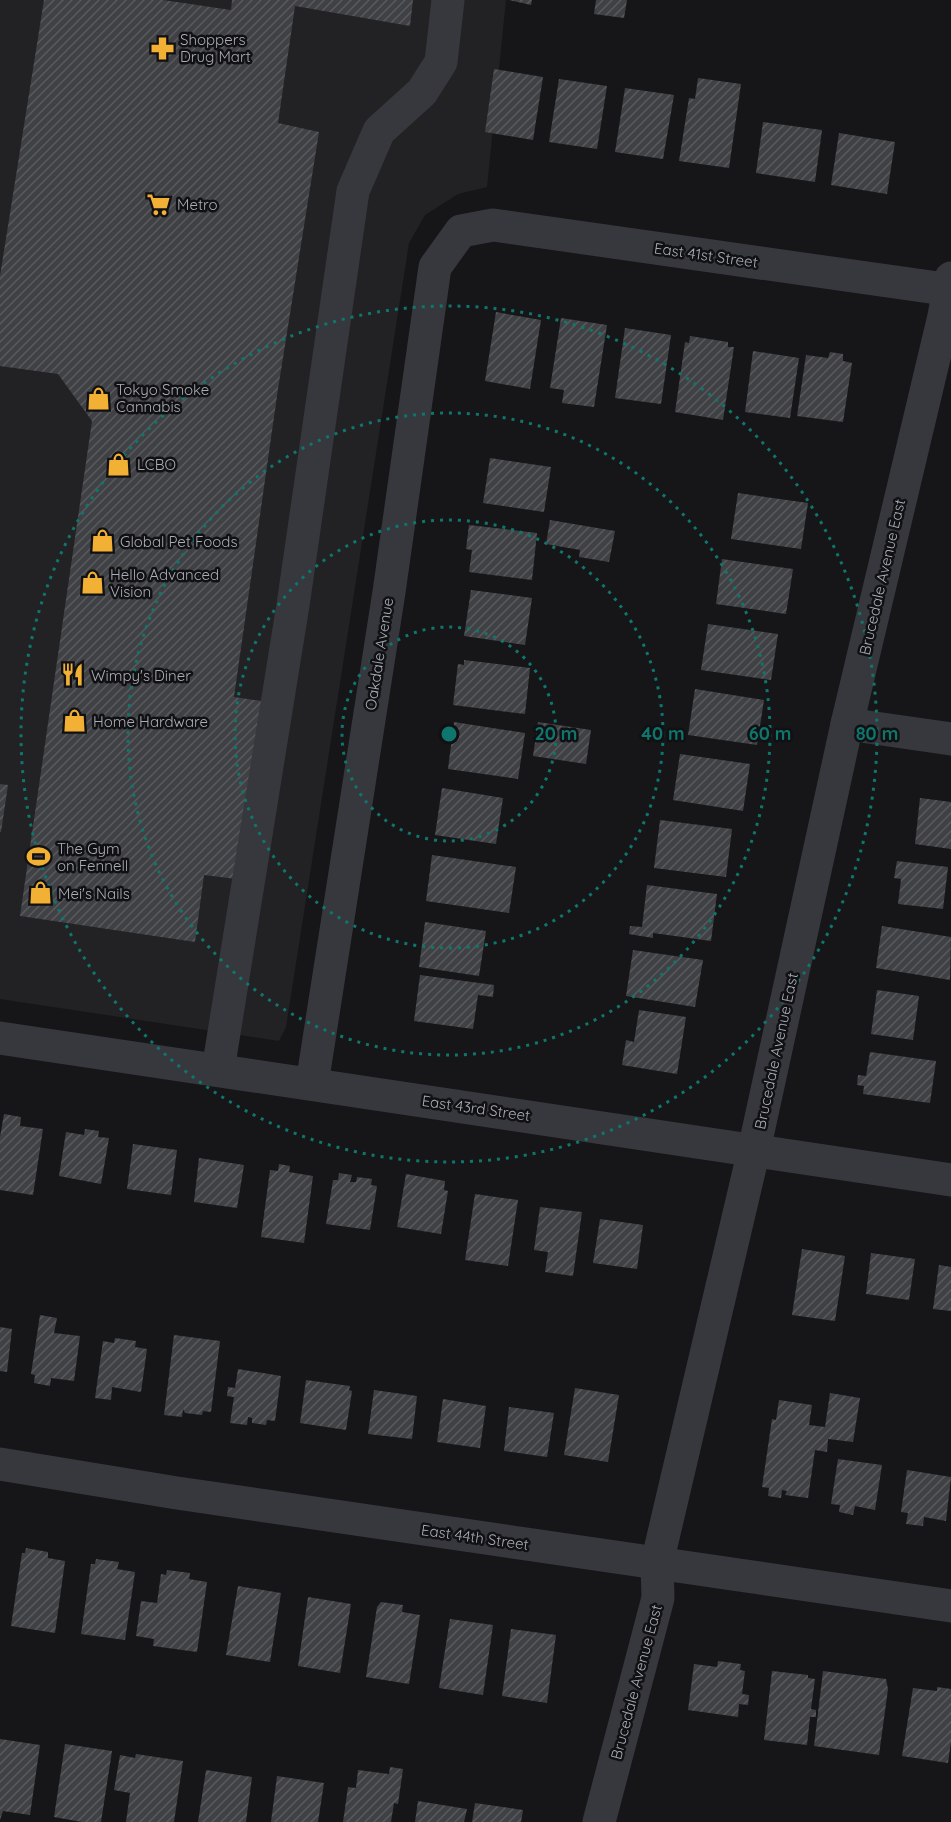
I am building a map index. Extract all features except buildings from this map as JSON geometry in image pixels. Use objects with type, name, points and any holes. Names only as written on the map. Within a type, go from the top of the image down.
[{"type":"street","points":[[218,1070],[291,617],[353,191],[379,131],[422,92],[441,63],[448,0]]},
{"type":"street","name":"East 41st Street","points":[[461,231],[494,225],[950,286]]},
{"type":"street","name":"Oakdale Avenue","points":[[312,1084],[389,592],[435,267],[461,231]]},
{"type":"street","name":"Brucedale Avenue East","points":[[599,1822],[658,1598],[657,1563],[754,1150],[847,724],[950,286]]},
{"type":"street","points":[[847,724],[951,739]]},
{"type":"street","name":"East 43rd Street","points":[[0,1038],[951,1180]]},
{"type":"street","name":"East 44th Street","points":[[0,1464],[951,1606]]},
{"type":"shaded area","points":[[0,0],[506,0],[487,187],[458,194],[425,215],[409,243],[286,1027],[279,1041],[0,999]]},
{"type":"place","name":"Shoppers Drug Mart","points":[[162,48]]},
{"type":"place","name":"Metro","points":[[159,204]]},
{"type":"place","name":"Tokyo Smoke Cannabis","points":[[98,398]]},
{"type":"place","name":"LCBO","points":[[119,464]]},
{"type":"place","name":"Global Pet Foods","points":[[102,541]]},
{"type":"place","name":"Hello Advanced Vision","points":[[92,583]]},
{"type":"place","name":"Wimpy's Diner","points":[[73,675]]},
{"type":"place","name":"Home Hardware","points":[[75,721]]},
{"type":"place","name":"The Gym on Fennell","points":[[39,857]]},
{"type":"place","name":"Mei's Nails","points":[[40,893]]}]
